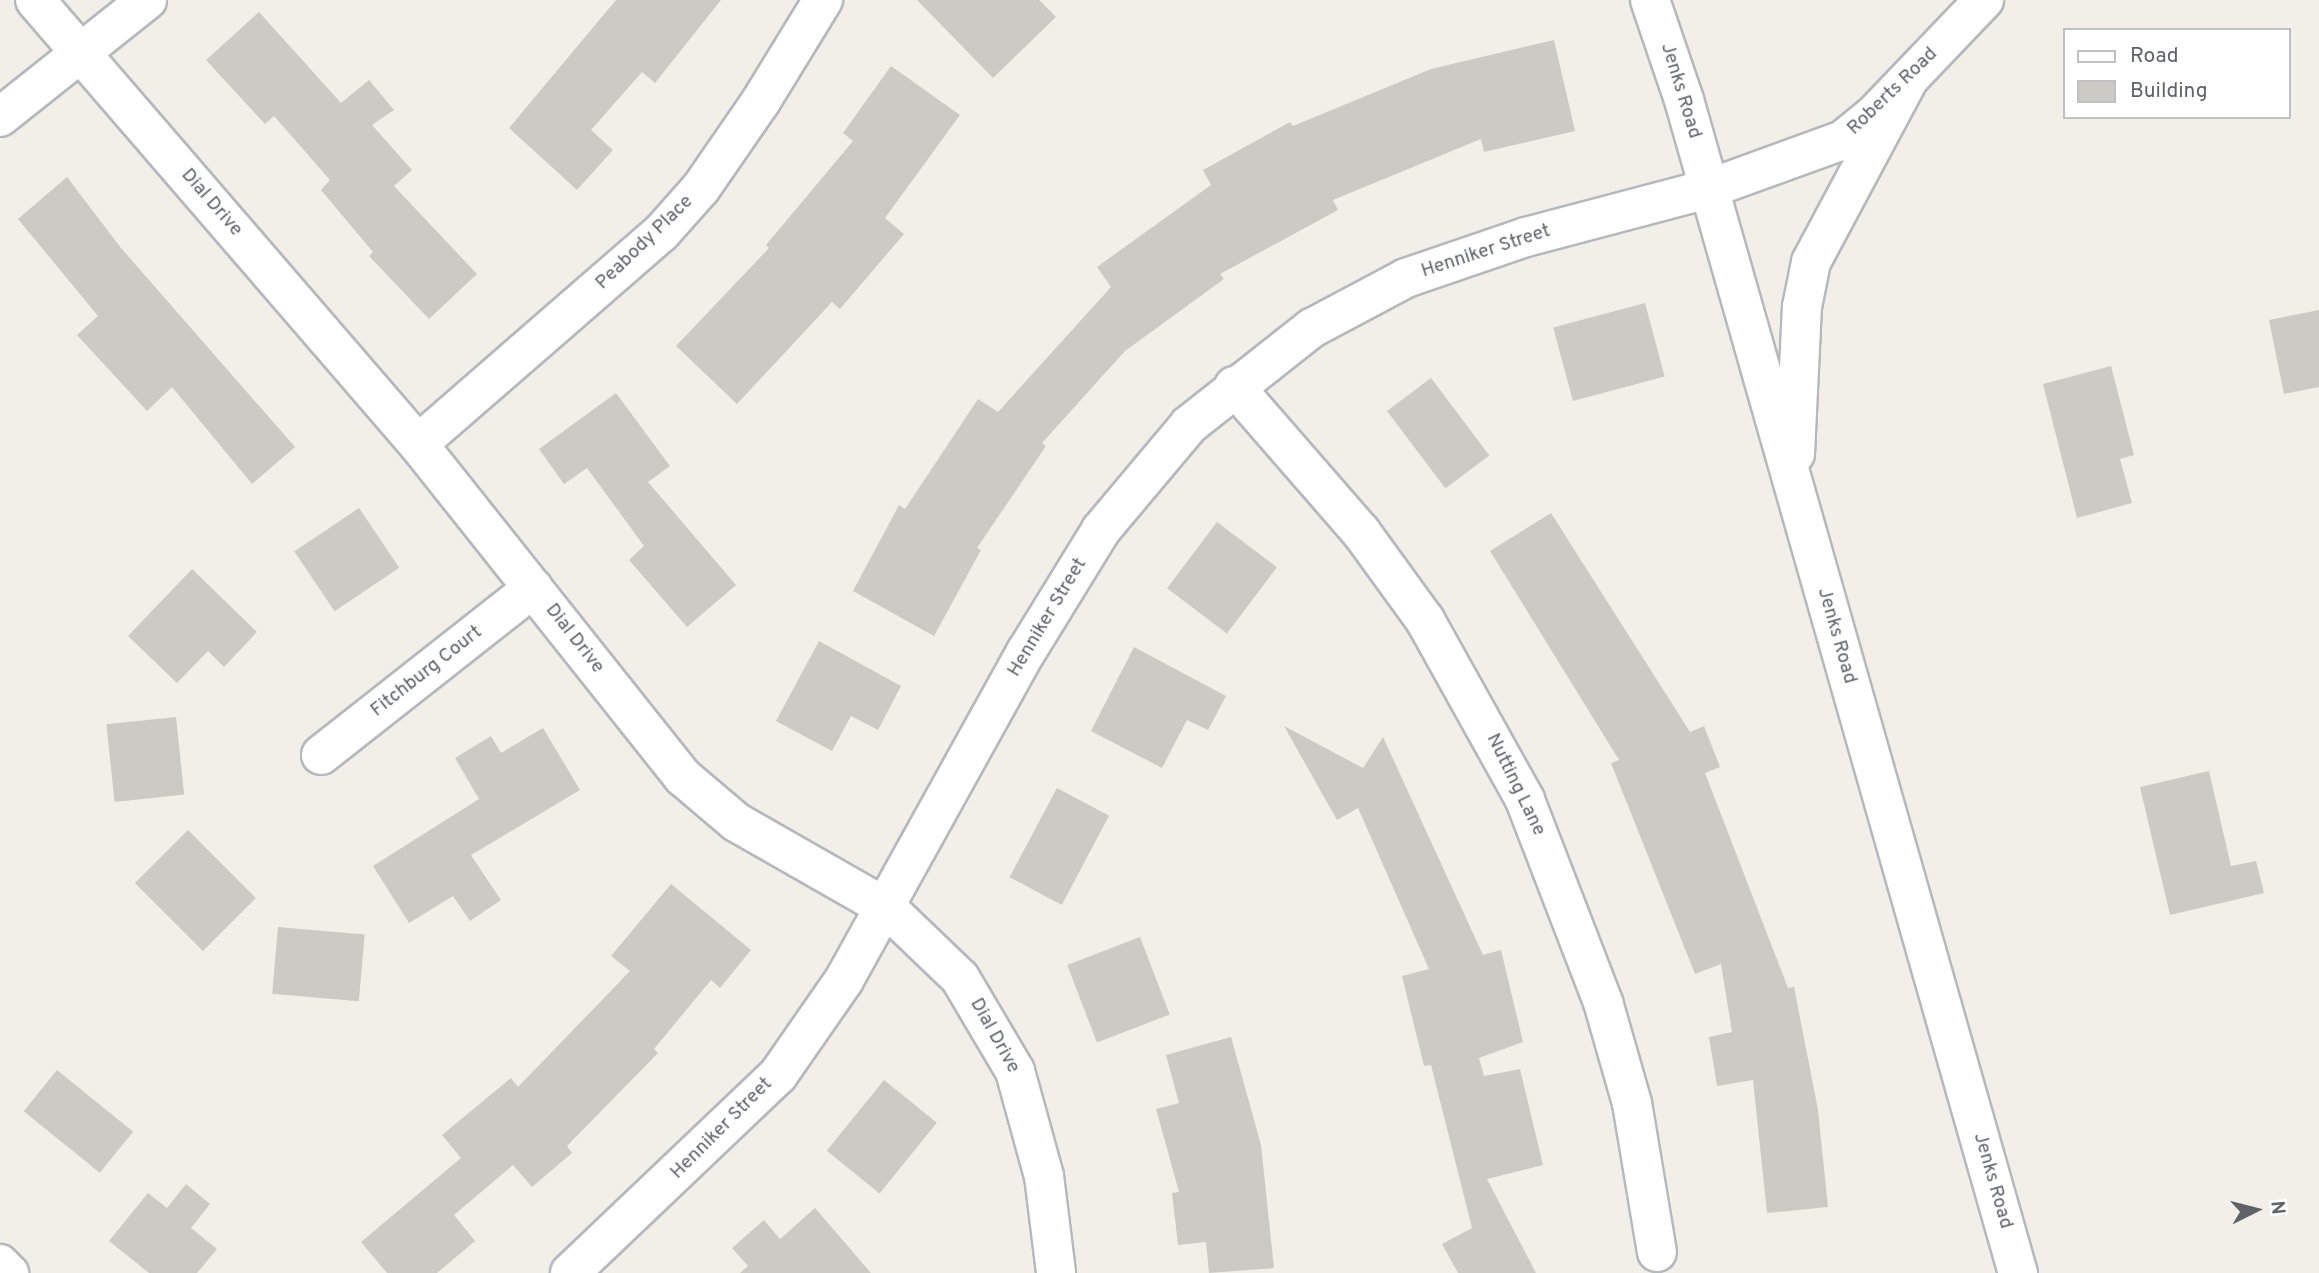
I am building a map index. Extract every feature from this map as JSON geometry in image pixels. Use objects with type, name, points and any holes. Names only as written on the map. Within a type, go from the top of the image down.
[{"type":"street","name":"Dial Drive","points":[[34,0],[418,444],[683,776],[711,803],[887,908],[960,978],[992,1024],[1015,1071],[1044,1176],[1056,1273]]},
{"type":"street","points":[[0,117],[147,0]]},
{"type":"street","name":"Peabody Place","points":[[418,444],[661,233],[701,188],[761,101],[823,0]]},
{"type":"street","name":"Jenks Road","points":[[1650,0],[1793,483],[2018,1273]]},
{"type":"street","name":"Roberts Road","points":[[1708,189],[1843,140],[1907,82],[1983,0]]},
{"type":"street","points":[[1793,483],[1802,307],[1811,262],[1907,82]]},
{"type":"street","name":"Henniker Street","points":[[570,1273],[778,1075],[887,908],[1026,652],[1101,530],[1189,425],[1234,386],[1312,328],[1406,278],[1526,237],[1708,189]]},
{"type":"street","name":"Nutting Lane","points":[[1234,386],[1361,532],[1425,620],[1525,800],[1603,1002],[1632,1103],[1657,1252]]},
{"type":"street","name":"Fitchburg Court","points":[[321,755],[533,588]]},
{"type":"street","points":[[0,1264],[9,1273]]},
{"type":"building","points":[[616,0],[721,0],[655,83],[642,72],[591,130],[613,150],[577,190],[509,128]]},
{"type":"building","points":[[917,0],[1039,0],[1056,17],[993,78]]},
{"type":"building","points":[[259,12],[341,103],[369,80],[394,110],[372,125],[412,170],[394,186],[477,274],[429,319],[369,256],[373,252],[321,190],[330,180],[274,116],[265,124],[206,60]]},
{"type":"building","points":[[1554,40],[1575,131],[1484,152],[1481,139],[1333,200],[1338,210],[1220,274],[1224,279],[1125,351],[1042,443],[1046,446],[977,548],[981,550],[934,636],[853,591],[899,505],[905,509],[978,399],[998,412],[1111,287],[1097,267],[1211,185],[1203,170],[1290,122],[1293,126],[1431,69]]},
{"type":"building","points":[[891,66],[960,115],[885,218],[904,234],[840,309],[832,302],[737,404],[676,346],[769,248],[766,245],[853,141],[843,133]]},
{"type":"building","points":[[67,177],[121,248],[295,447],[252,484],[172,387],[147,411],[77,335],[98,316],[18,219]]},
{"type":"building","points":[[1645,303],[1665,376],[1573,401],[1553,328]]},
{"type":"building","points":[[2319,310],[2319,387],[2284,394],[2269,320]]},
{"type":"building","points":[[2111,366],[2134,455],[2120,459],[2132,503],[2077,518],[2043,384]]},
{"type":"building","points":[[1431,378],[1489,455],[1445,489],[1387,411]]},
{"type":"building","points":[[616,393],[670,466],[648,482],[736,585],[687,627],[629,560],[644,546],[587,468],[564,484],[539,449]]},
{"type":"building","points":[[359,508],[399,568],[335,611],[294,552]]},
{"type":"building","points":[[1551,513],[1690,732],[1704,726],[1720,767],[1705,773],[1788,988],[1794,987],[1818,1110],[1828,1207],[1767,1213],[1753,1080],[1717,1086],[1709,1037],[1732,1032],[1721,964],[1695,974],[1611,763],[1619,760],[1490,551]]},
{"type":"building","points":[[1217,522],[1277,567],[1227,633],[1167,588]]},
{"type":"building","points":[[192,569],[257,632],[224,667],[208,651],[177,683],[128,636]]},
{"type":"building","points":[[819,641],[901,686],[878,730],[851,716],[832,751],[776,721]]},
{"type":"building","points":[[1134,647],[1226,696],[1208,730],[1187,720],[1162,768],[1091,731]]},
{"type":"building","points":[[176,717],[184,795],[115,802],[106,724]]},
{"type":"building","points":[[1284,726],[1363,768],[1383,737],[1483,955],[1501,950],[1523,1042],[1479,1058],[1484,1076],[1520,1069],[1543,1165],[1487,1179],[1536,1273],[1458,1273],[1442,1244],[1472,1228],[1431,1065],[1424,1066],[1402,976],[1429,969],[1358,808],[1337,820]]},
{"type":"building","points":[[543,728],[580,790],[471,855],[501,900],[470,921],[453,896],[409,923],[373,866],[479,799],[455,758],[491,736],[501,753]]},
{"type":"building","points":[[2209,771],[2231,866],[2256,861],[2264,893],[2170,915],[2140,787]]},
{"type":"building","points":[[1057,788],[1109,816],[1062,905],[1010,877]]},
{"type":"building","points":[[188,830],[256,898],[203,951],[135,883]]},
{"type":"building","points":[[671,884],[751,950],[720,988],[711,980],[654,1049],[658,1053],[567,1146],[572,1153],[532,1187],[513,1165],[454,1215],[475,1241],[437,1273],[387,1273],[361,1242],[461,1158],[442,1135],[511,1078],[518,1087],[630,971],[611,956]]},
{"type":"building","points":[[278,927],[365,935],[359,1001],[272,994]]},
{"type":"building","points":[[1140,937],[1170,1014],[1097,1042],[1067,965]]},
{"type":"building","points":[[1231,1037],[1261,1145],[1274,1268],[1209,1273],[1206,1242],[1178,1245],[1172,1193],[1179,1192],[1156,1109],[1179,1103],[1166,1055]]},
{"type":"building","points":[[57,1070],[133,1132],[100,1173],[24,1111]]},
{"type":"building","points":[[884,1080],[937,1123],[880,1194],[827,1151]]},
{"type":"building","points":[[186,1184],[210,1204],[191,1228],[217,1249],[197,1273],[149,1273],[109,1241],[148,1193],[167,1208]]},
{"type":"building","points":[[815,1208],[871,1273],[740,1273],[748,1266],[732,1248],[764,1220],[780,1239]]}]
